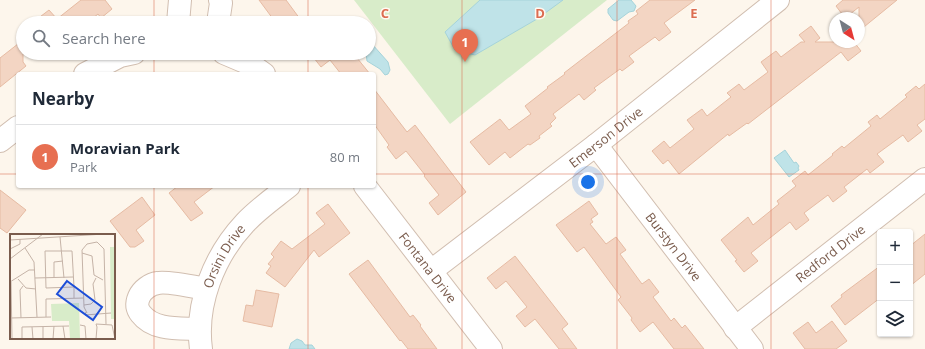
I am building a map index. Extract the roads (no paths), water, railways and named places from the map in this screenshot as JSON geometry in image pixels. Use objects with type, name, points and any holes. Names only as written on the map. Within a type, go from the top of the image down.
[{"type":"street","points":[[179,16],[180,0]]},
{"type":"street","points":[[219,16],[220,0]]},
{"type":"street","name":"Emerson Drive","points":[[431,271],[596,145],[778,0]]},
{"type":"street","points":[[89,72],[112,60]]},
{"type":"street","points":[[241,60],[250,64],[261,72]]},
{"type":"street","points":[[0,141],[16,129]]},
{"type":"street","name":"Burstyn Drive","points":[[596,145],[752,349]]},
{"type":"street","name":"Redford Drive","points":[[735,328],[925,179]]},
{"type":"street","name":"Orsini Drive","points":[[200,339],[206,289],[228,244],[245,223],[287,188]]},
{"type":"street","name":"Fontana Drive","points":[[367,188],[491,349]]},
{"type":"street","points":[[200,339],[150,322],[138,310],[137,302],[145,289],[152,284],[160,282],[206,289]]},
{"type":"water","points":[[480,0],[563,0],[537,19],[475,55],[455,50],[445,32]]},
{"type":"water","points":[[619,0],[631,0],[636,6],[634,11],[629,12],[617,21],[613,20],[608,13],[608,9]]},
{"type":"water","points":[[376,48],[388,62],[390,70],[388,74],[385,75],[380,69],[367,61],[376,60]]},
{"type":"water","points":[[785,150],[794,163],[796,162],[799,166],[799,170],[789,177],[774,158]]},
{"type":"water","points":[[297,339],[302,341],[305,345],[312,345],[315,349],[289,349],[291,343]]},
{"type":"place","name":"Moravian Park","points":[[465,62]]}]
